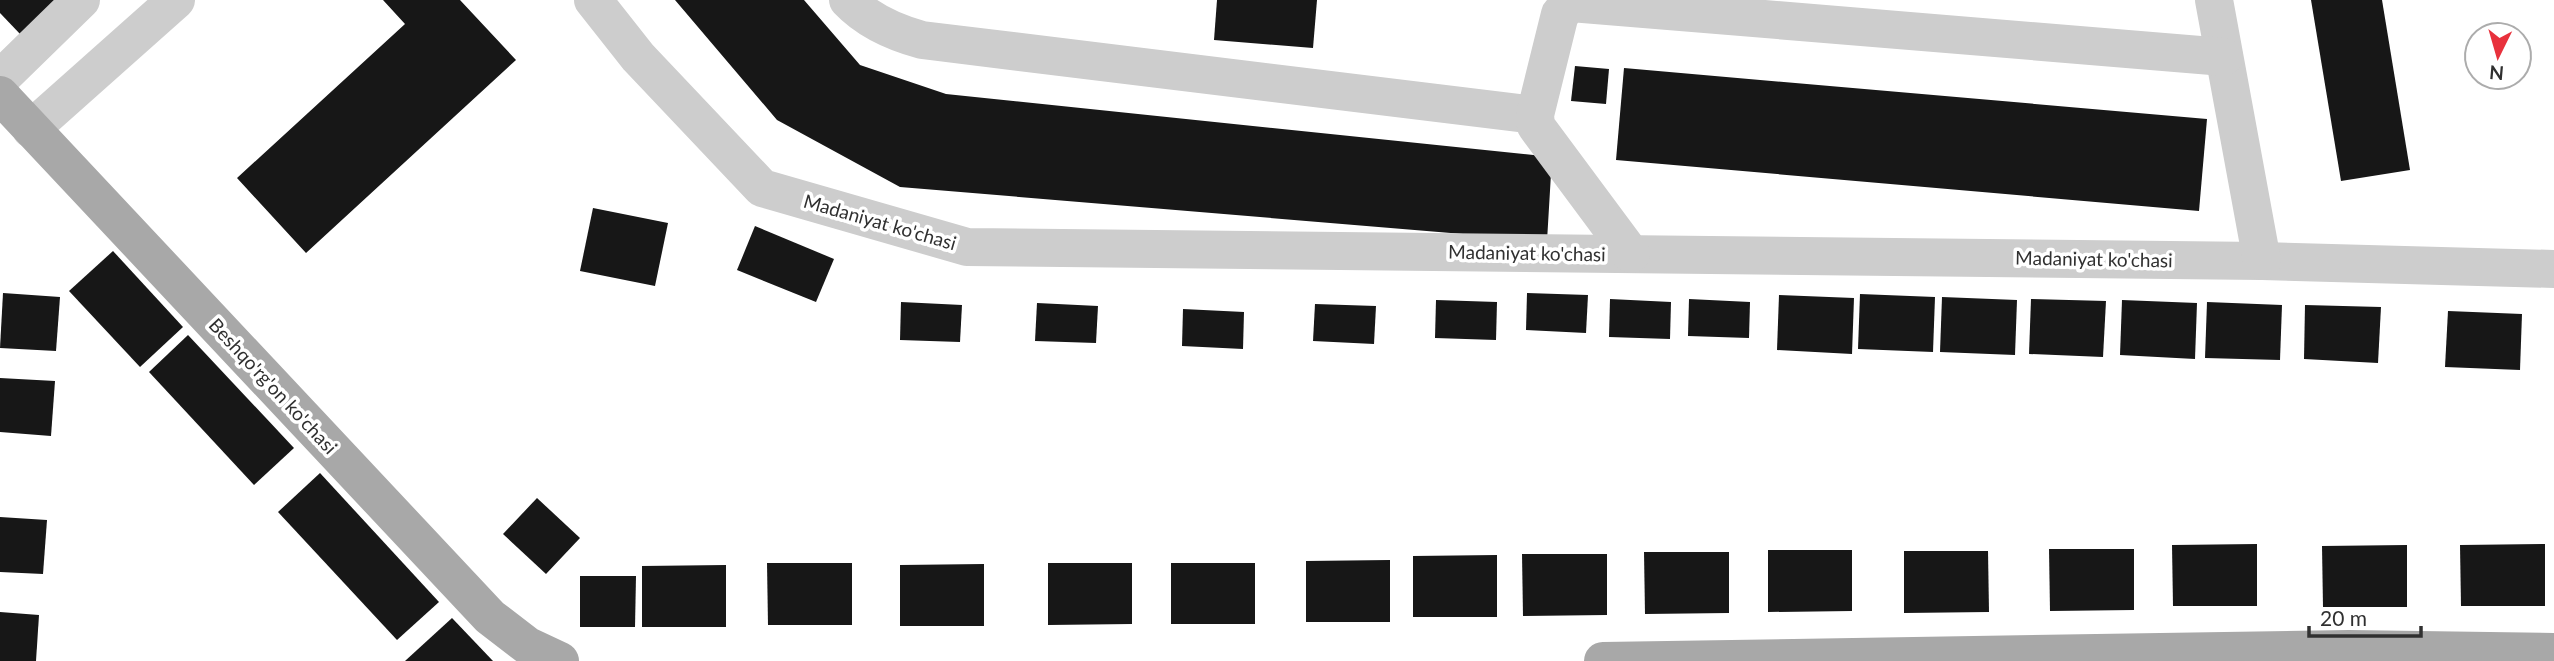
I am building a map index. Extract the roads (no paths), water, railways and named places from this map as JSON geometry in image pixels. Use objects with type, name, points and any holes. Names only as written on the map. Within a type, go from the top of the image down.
[{"type":"main road","name":"Beshqo'rg'on ko'chasi","points":[[0,95],[490,617],[528,646],[560,661]]},
{"type":"main road","points":[[1603,661],[2554,652]]},
{"type":"street","points":[[0,79],[80,0]]},
{"type":"street","points":[[32,129],[176,0]]},
{"type":"street","name":"Madaniyat ko'chasi","points":[[593,0],[638,57],[762,188],[967,247],[2262,261],[2554,269]]},
{"type":"street","points":[[2214,0],[2262,261]]},
{"type":"street","points":[[856,3],[899,33],[930,42],[1535,115]]},
{"type":"street","points":[[1632,254],[1536,126],[1535,115],[1560,15],[1571,3],[2224,57]]}]
